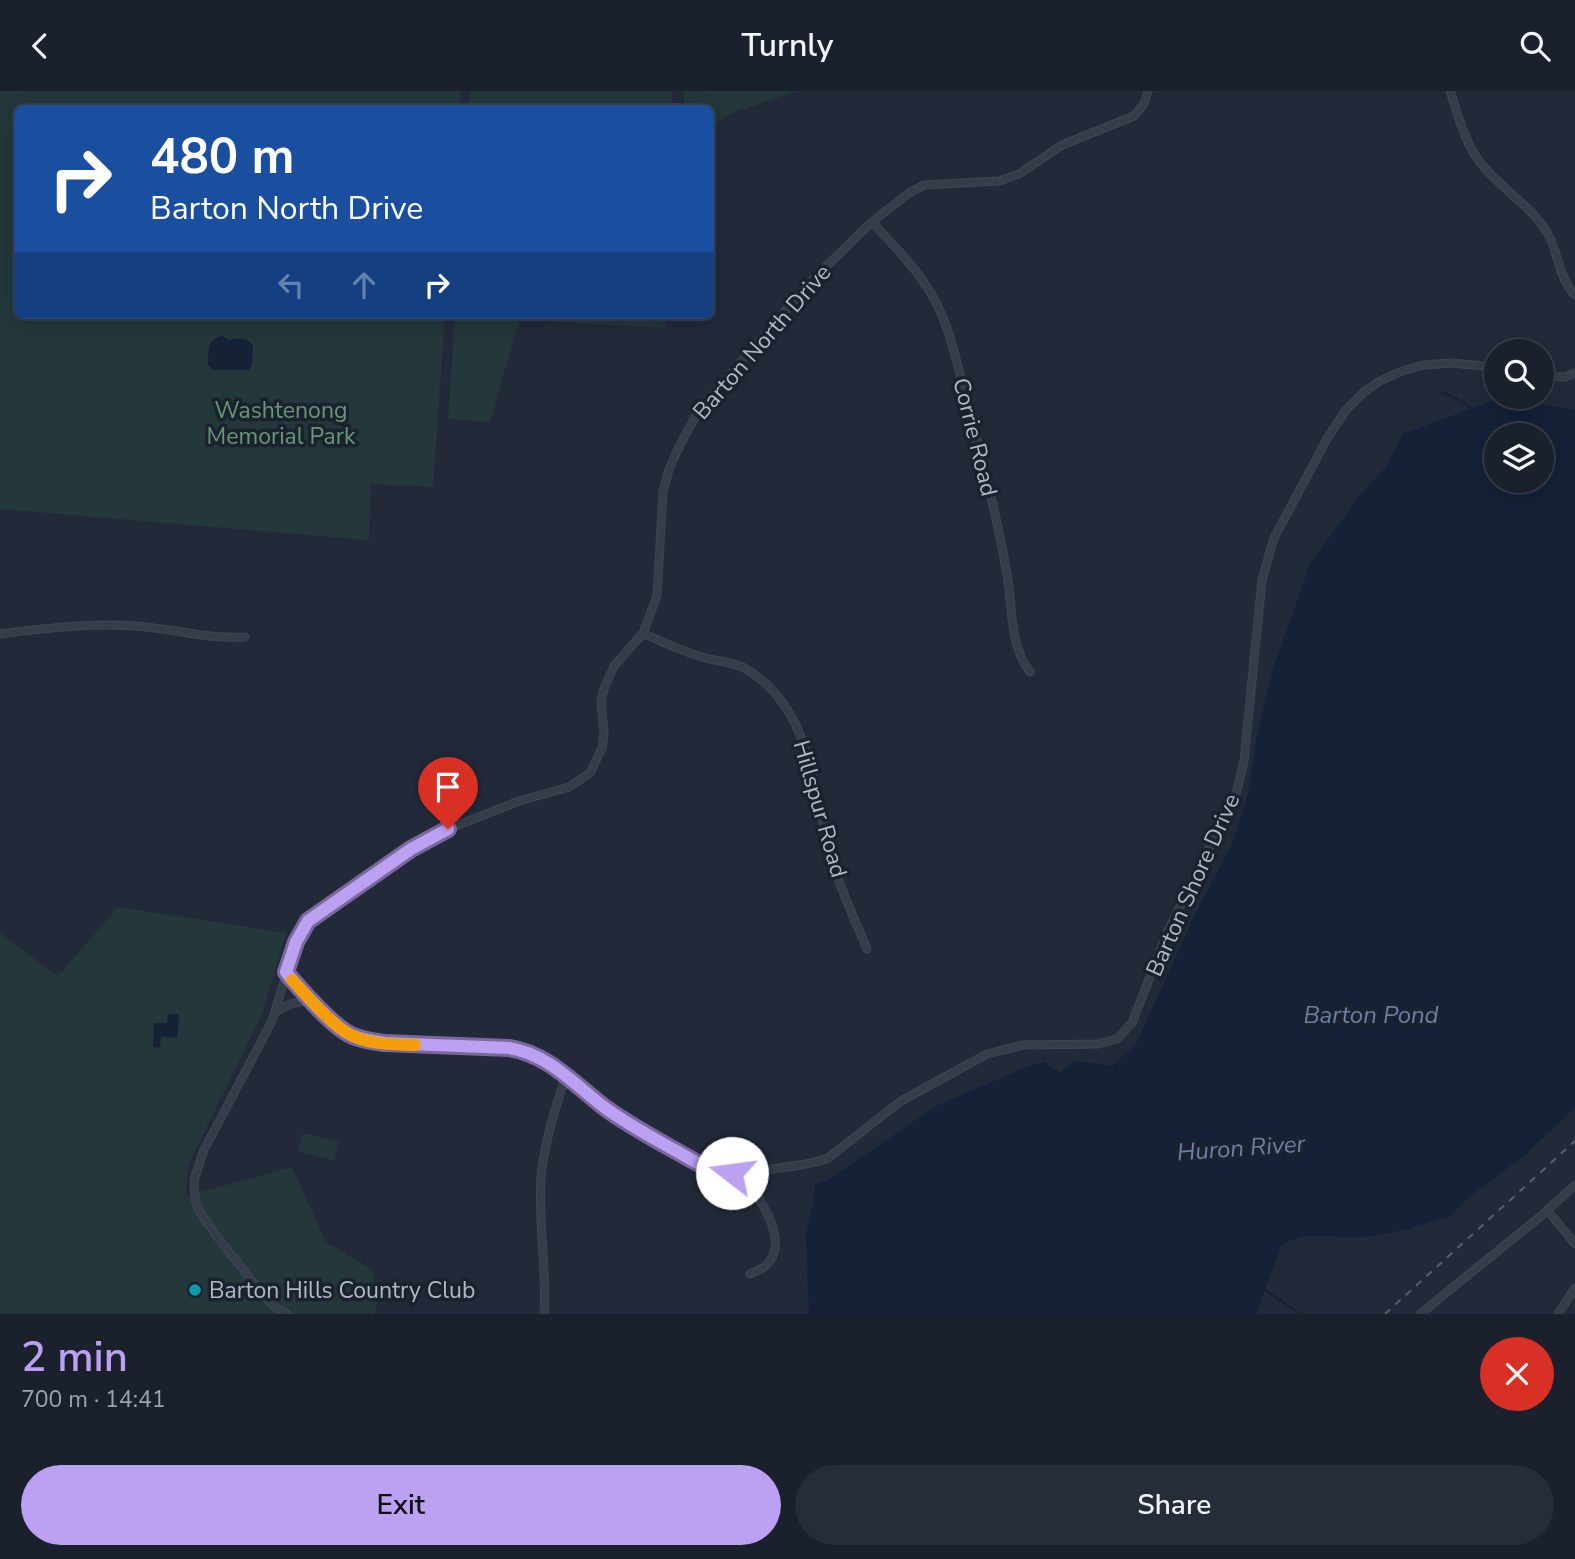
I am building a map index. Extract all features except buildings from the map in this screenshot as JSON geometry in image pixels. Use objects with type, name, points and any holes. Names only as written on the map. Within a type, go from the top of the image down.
[{"type":"street","name":"Barton North Drive","points":[[286,1314],[263,1295],[199,1211],[195,1200],[194,1180],[204,1150],[275,1012],[296,942],[308,921],[411,849],[448,829],[511,804],[569,787],[590,773],[602,748],[604,734],[601,700],[605,686],[614,666],[643,633],[657,596],[663,492],[669,469],[695,417],[796,297],[872,222],[909,193],[924,185],[999,181],[1019,174],[1062,145],[1134,116],[1144,104],[1148,91]]},
{"type":"street","points":[[1450,91],[1468,144],[1479,161],[1534,215],[1549,236],[1563,280],[1575,295]]},
{"type":"street","name":"Corrie Road","points":[[872,222],[927,286],[943,315],[974,424],[992,502],[1008,577],[1016,646],[1020,660],[1030,672]]},
{"type":"street","name":"Barton Shore Drive","points":[[720,1173],[816,1163],[828,1158],[901,1101],[987,1054],[1023,1045],[1098,1044],[1117,1039],[1132,1023],[1167,933],[1236,794],[1244,761],[1262,580],[1274,538],[1328,437],[1346,410],[1364,392],[1402,371],[1424,365],[1451,363],[1484,366]]},
{"type":"street","points":[[1554,377],[1565,377],[1575,373]]},
{"type":"street","points":[[0,634],[54,626],[111,625],[206,637],[245,637]]},
{"type":"street","name":"Hillspur Road","points":[[643,633],[704,658],[745,668],[775,694],[795,724],[810,758],[831,859],[867,949]]},
{"type":"street","points":[[286,972],[312,1002],[348,1034],[363,1040],[527,1051],[545,1060],[629,1123],[705,1168],[752,1189],[774,1227],[775,1242],[766,1266],[750,1274]]},
{"type":"street","points":[[275,1012],[300,1000],[312,1002]]},
{"type":"street","points":[[544,1314],[546,1292],[541,1179],[545,1153],[566,1076]]},
{"type":"street","points":[[752,1189],[758,1171]]},
{"type":"street","points":[[1419,1314],[1575,1185]]},
{"type":"street","points":[[1548,1210],[1575,1244]]},
{"type":"street","points":[[1558,1314],[1575,1288]]},
{"type":"green space","name":"Washtenong Memorial Park","points":[[0,91],[461,91],[460,105],[14,105],[14,319],[445,319],[433,487],[371,484],[369,540],[0,509]]},
{"type":"green space","points":[[470,91],[672,91],[671,105],[469,105]]},
{"type":"green space","points":[[684,91],[797,91],[732,113],[714,124],[714,105],[684,105]]},
{"type":"green space","points":[[455,319],[666,319],[666,328],[519,320],[490,422],[448,419]]},
{"type":"green space","name":"Barton Hills Country Club","points":[[118,907],[286,933],[263,1012],[188,1166],[186,1196],[292,1167],[326,1242],[371,1269],[379,1294],[375,1314],[0,1314],[0,933],[58,976]]},
{"type":"green space","points":[[303,1133],[339,1142],[334,1161],[298,1151]]},
{"type":"water","points":[[222,336],[230,340],[239,338],[253,345],[249,370],[214,370],[208,365],[211,343]]},
{"type":"water","name":"Barton Pond","points":[[1484,404],[1484,409],[1554,409],[1554,406],[1575,410],[1575,1108],[1524,1156],[1468,1198],[1451,1216],[1368,1237],[1304,1236],[1282,1244],[1256,1314],[809,1314],[806,1233],[815,1185],[833,1177],[936,1106],[1026,1067],[1044,1062],[1060,1072],[1075,1061],[1112,1066],[1136,1044],[1195,914],[1231,846],[1248,795],[1257,736],[1272,672],[1310,564],[1360,495],[1385,468],[1403,434]]},
{"type":"water","points":[[168,1014],[179,1014],[177,1038],[161,1036],[160,1048],[153,1047],[154,1023],[167,1023]]},
{"type":"waterway","points":[[1442,392],[1471,408]]},
{"type":"waterway","points":[[1264,1289],[1300,1314]]},
{"type":"railway","points":[[1385,1314],[1575,1141]]},
{"type":"slow traffic","points":[[292,980],[348,1034],[363,1040],[415,1045]]},
{"type":"place","name":"Barton Hills Country Club","points":[[195,1290]]},
{"type":"route","points":[[448,829],[411,849],[308,921],[296,942],[286,972],[289,976],[312,1002],[348,1034],[363,1040],[384,1043],[527,1051],[545,1060],[606,1108],[653,1138],[705,1168],[720,1173],[732,1173]]},
{"type":"water label","name":"Huron River","points":[[1241,1148]]}]
